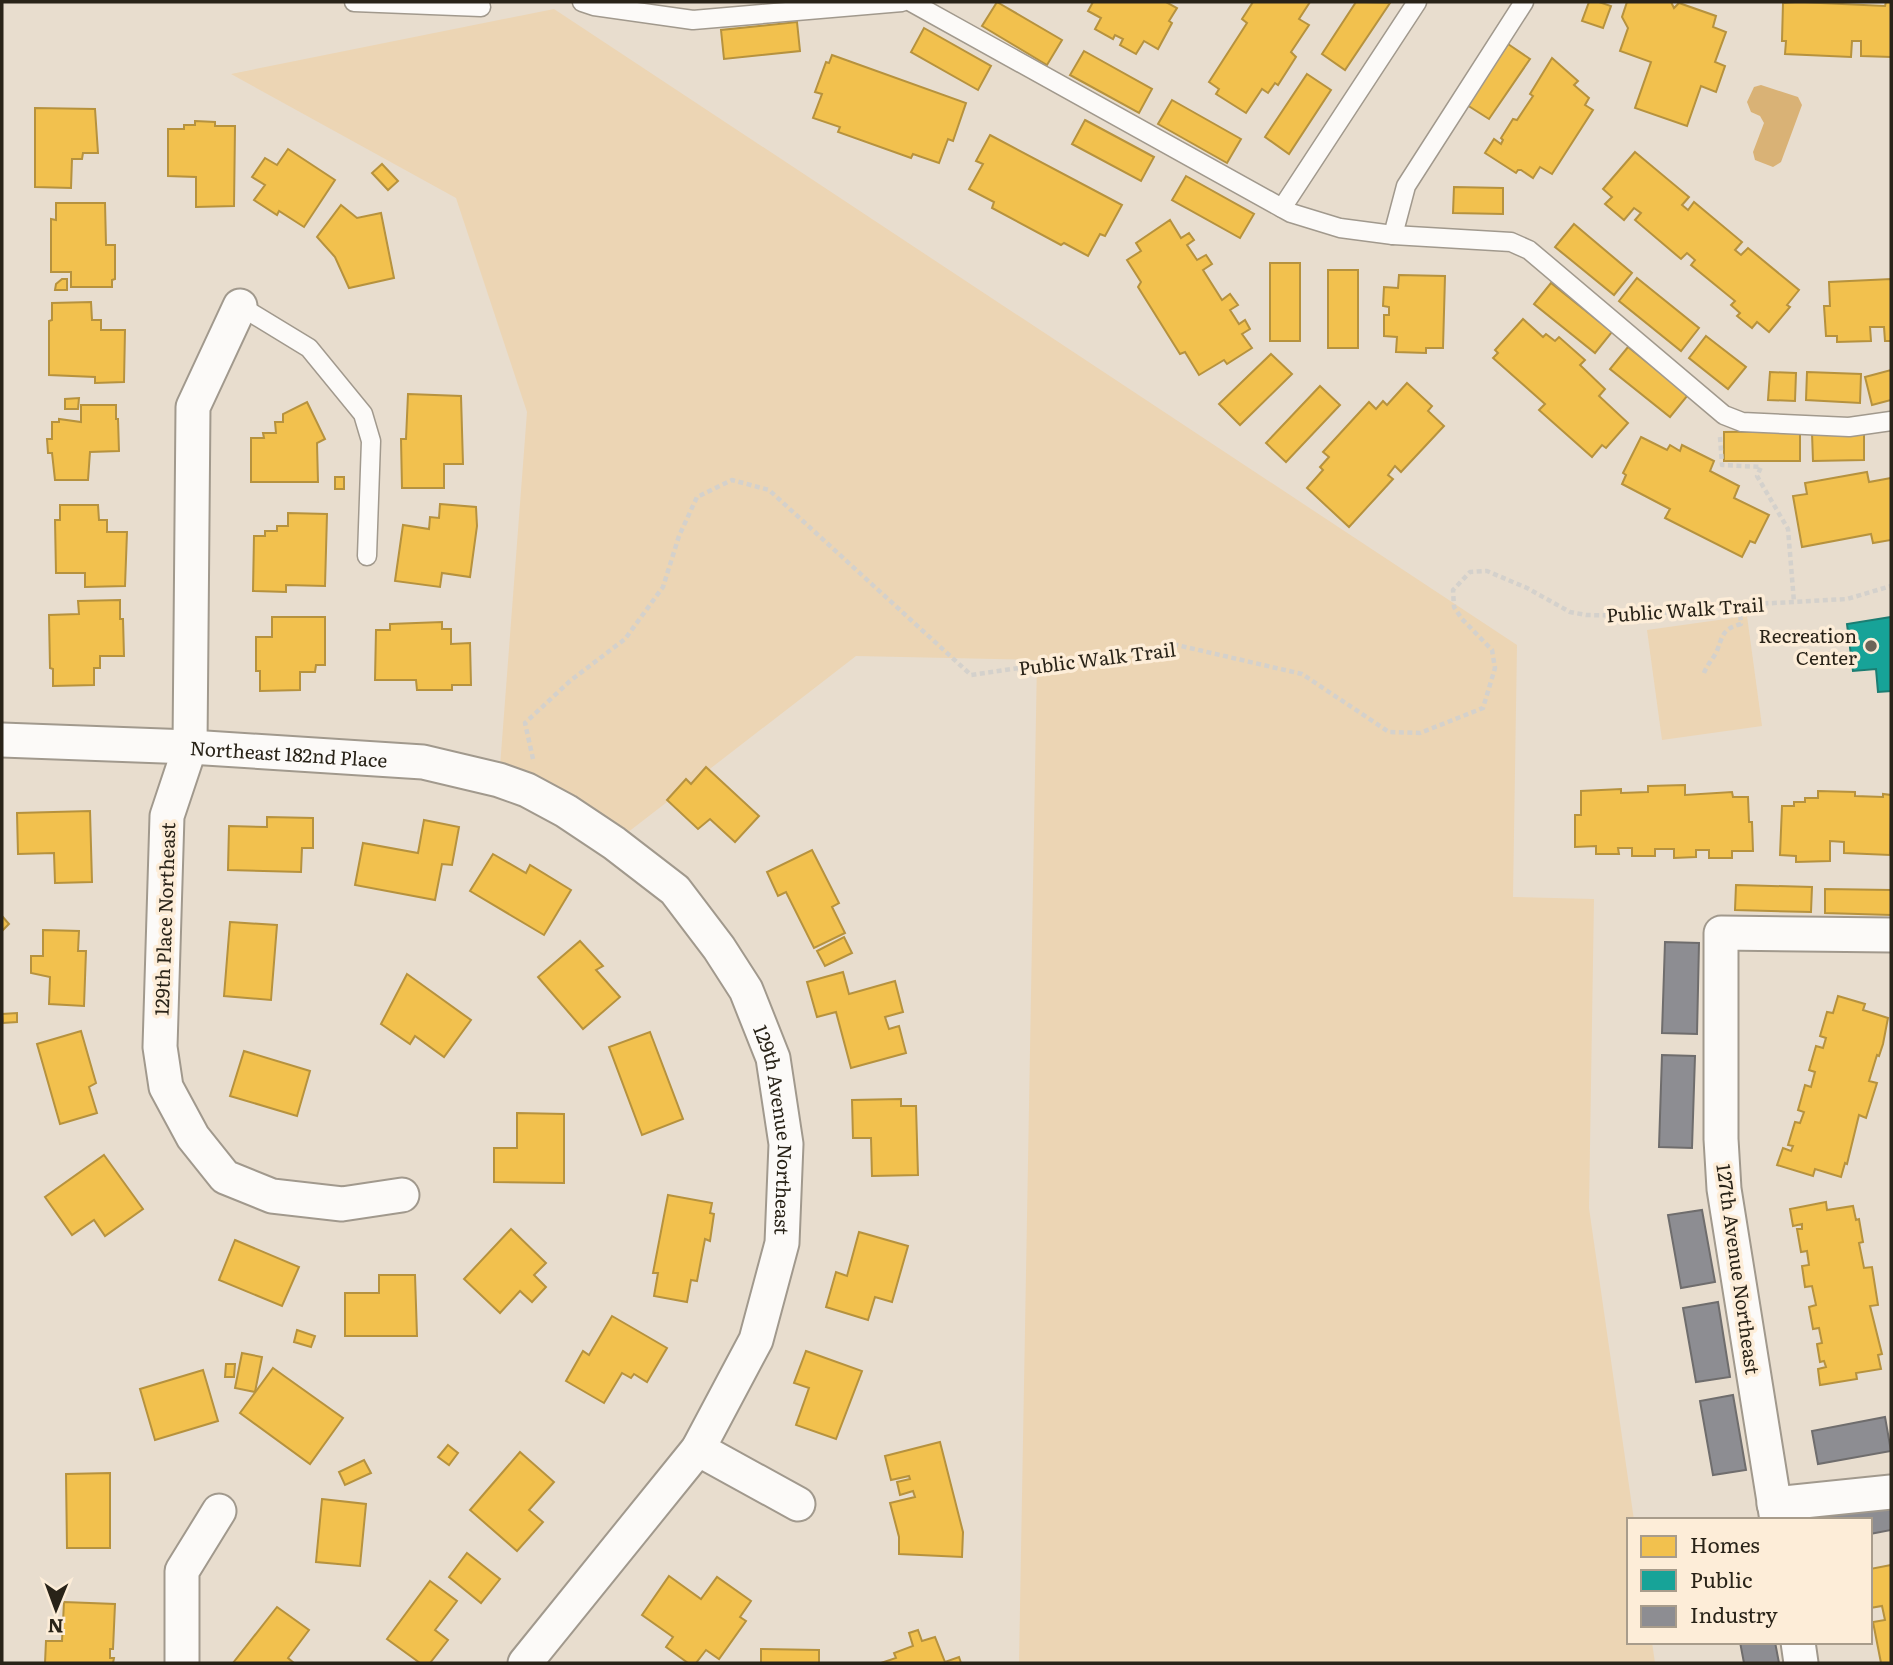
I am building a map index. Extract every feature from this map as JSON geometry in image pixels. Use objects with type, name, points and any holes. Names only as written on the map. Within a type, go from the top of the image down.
[{"type":"street","name":"129th Place Northeast","points":[[240,306],[193,407],[190,747],[167,816],[160,1047],[166,1087],[193,1137],[225,1177],[272,1196],[342,1203],[402,1195]]},
{"type":"street","name":"Northeast 182nd Place","points":[[2,740],[190,747],[423,762],[499,779],[527,790],[566,811]]},
{"type":"street","name":"129th Avenue Northeast","points":[[526,1663],[698,1449],[755,1340],[782,1243],[786,1144],[773,1058],[746,990],[719,948],[675,890],[614,843],[566,811]]},
{"type":"street","name":"127th Avenue Northeast","points":[[1776,1512],[1724,1189],[1721,1139],[1721,933],[1891,934]]},
{"type":"street","points":[[698,1449],[798,1504]]},
{"type":"street","points":[[1776,1512],[1891,1492]]},
{"type":"street","points":[[182,1663],[182,1571],[219,1511]]},
{"type":"street","points":[[1798,1644],[1801,1663]]},
{"type":"lane","points":[[354,2],[481,6]]},
{"type":"lane","points":[[582,2],[693,20],[902,2]]},
{"type":"lane","points":[[911,2],[1291,213],[1340,228],[1511,242],[1529,250],[1728,416],[1742,422],[1849,427],[1891,421]]},
{"type":"lane","points":[[1282,208],[1417,2]]},
{"type":"lane","points":[[1393,234],[1406,186],[1524,2]]},
{"type":"lane","points":[[240,306],[309,348],[363,414],[371,441],[367,556]]},
{"type":"path","points":[[1728,416],[1720,435],[1721,465],[1761,467],[1757,476],[1787,529],[1794,603]]},
{"type":"path","name":"Public Walk Trail","points":[[527,790],[533,759],[525,723],[570,681],[625,639],[663,587],[679,536],[697,497],[732,480],[769,490],[971,675],[1177,645],[1302,674],[1389,732],[1420,733],[1483,708],[1495,668],[1492,650],[1462,620],[1454,607],[1452,590],[1470,572],[1487,571],[1527,588],[1570,612],[1586,615],[1644,616],[1702,607],[1847,599],[1891,586]]},
{"type":"path","points":[[1704,673],[1717,652],[1723,634],[1732,626],[1741,624],[1740,612],[1745,605]]},
{"type":"shaded area","points":[[554,9],[1517,645],[1513,897],[1594,899],[1589,1208],[1634,1518],[1627,1518],[1627,1644],[1652,1644],[1655,1663],[1019,1663],[1037,660],[856,656],[614,843],[499,780],[527,412],[456,198],[231,74]]},
{"type":"shaded area","points":[[1761,85],[1798,97],[1802,105],[1781,162],[1773,167],[1755,160],[1753,152],[1764,123],[1760,116],[1751,112],[1747,102],[1754,87]]},
{"type":"shaded area","points":[[1747,616],[1762,726],[1662,740],[1647,630]]},
{"type":"building: Homes","points":[[997,2],[1062,40],[1047,65],[982,26]]},
{"type":"building: Homes","points":[[1093,2],[1166,2],[1177,8],[1158,49],[1144,41],[1136,54],[1120,45],[1123,39],[1115,35],[1113,39],[1095,29],[1101,18],[1088,11]]},
{"type":"building: Homes","points":[[1253,2],[1310,2],[1299,19],[1309,25],[1291,52],[1296,57],[1278,85],[1275,83],[1268,93],[1262,89],[1246,113],[1216,94],[1219,89],[1209,82],[1247,23],[1242,19]]},
{"type":"building: Homes","points":[[1356,2],[1390,3],[1345,70],[1322,54]]},
{"type":"building: Homes","points":[[1589,2],[1611,6],[1603,28],[1582,21]]},
{"type":"building: Homes","points":[[1627,2],[1671,2],[1674,8],[1679,3],[1716,16],[1713,27],[1726,32],[1715,62],[1725,66],[1716,92],[1701,86],[1687,126],[1635,108],[1651,62],[1620,51],[1628,28],[1622,17]]},
{"type":"building: Homes","points":[[1886,2],[1891,2],[1891,57],[1861,56],[1861,41],[1852,41],[1851,57],[1785,54],[1786,41],[1782,41],[1783,3],[1885,6]]},
{"type":"building: Homes","points":[[797,22],[800,51],[724,59],[721,30]]},
{"type":"building: Homes","points":[[924,28],[991,66],[978,90],[911,52]]},
{"type":"building: Homes","points":[[1508,44],[1530,59],[1489,119],[1467,105]]},
{"type":"building: Homes","points":[[1084,51],[1152,89],[1139,113],[1070,75]]},
{"type":"building: Homes","points":[[832,55],[966,103],[953,141],[948,139],[939,163],[913,154],[911,158],[838,132],[840,127],[813,118],[822,94],[815,92],[826,62],[829,63]]},
{"type":"building: Homes","points":[[1552,58],[1578,81],[1574,85],[1589,98],[1585,105],[1593,110],[1552,174],[1540,167],[1533,178],[1521,170],[1516,173],[1485,153],[1494,139],[1501,144],[1501,138],[1533,96],[1530,94]]},
{"type":"building: Homes","points":[[1307,74],[1331,90],[1289,154],[1265,137]]},
{"type":"building: Homes","points":[[1172,100],[1241,139],[1227,163],[1158,124]]},
{"type":"building: Homes","points":[[35,108],[95,109],[98,153],[83,153],[82,159],[72,159],[71,188],[35,187]]},
{"type":"building: Homes","points":[[1085,120],[1154,157],[1141,181],[1072,144]]},
{"type":"building: Homes","points":[[195,121],[215,122],[215,126],[235,126],[234,206],[196,207],[196,177],[168,176],[168,129],[184,129],[184,125],[195,125]]},
{"type":"building: Homes","points":[[990,135],[1122,205],[1105,236],[1100,234],[1088,256],[1064,243],[1061,245],[992,208],[994,202],[969,189],[983,164],[976,161]]},
{"type":"building: Homes","points":[[288,149],[335,180],[304,227],[279,211],[277,215],[254,200],[265,185],[252,177],[265,158],[277,165]]},
{"type":"building: Homes","points":[[1635,152],[1689,197],[1682,205],[1688,210],[1694,202],[1742,242],[1735,250],[1741,255],[1748,248],[1799,290],[1787,305],[1790,307],[1769,332],[1757,322],[1752,328],[1737,316],[1740,313],[1731,305],[1735,301],[1691,265],[1695,260],[1687,253],[1681,259],[1635,220],[1641,213],[1634,208],[1624,220],[1605,204],[1612,197],[1603,189]]},
{"type":"building: Homes","points":[[382,164],[398,181],[388,190],[372,173]]},
{"type":"building: Homes","points":[[1186,176],[1254,214],[1240,238],[1172,200]]},
{"type":"building: Homes","points":[[1454,187],[1503,188],[1503,214],[1453,213]]},
{"type":"building: Homes","points":[[56,203],[105,203],[106,245],[115,245],[115,279],[112,280],[112,287],[71,287],[71,272],[51,272],[51,219],[56,220]]},
{"type":"building: Homes","points":[[341,205],[357,218],[381,213],[394,278],[349,288],[335,257],[317,237]]},
{"type":"building: Homes","points":[[1170,220],[1181,238],[1189,233],[1194,240],[1187,245],[1197,260],[1206,255],[1212,264],[1203,270],[1222,300],[1230,294],[1238,305],[1230,310],[1239,324],[1245,320],[1250,329],[1242,334],[1252,348],[1227,364],[1224,360],[1199,375],[1185,352],[1180,354],[1138,287],[1141,282],[1127,260],[1141,251],[1136,243]]},
{"type":"building: Homes","points":[[1574,224],[1632,273],[1614,295],[1555,247]]},
{"type":"building: Homes","points":[[1270,263],[1300,263],[1300,341],[1270,341]]},
{"type":"building: Homes","points":[[1328,270],[1358,270],[1358,348],[1328,348]]},
{"type":"building: Homes","points":[[1399,275],[1445,276],[1443,348],[1426,348],[1426,353],[1396,352],[1397,337],[1384,336],[1384,315],[1389,315],[1389,307],[1383,306],[1384,287],[1398,288]]},
{"type":"building: Homes","points":[[1637,278],[1699,328],[1681,351],[1619,301]]},
{"type":"building: Homes","points":[[67,279],[67,290],[55,290],[56,284]]},
{"type":"building: Homes","points":[[1891,279],[1891,341],[1885,341],[1884,327],[1870,327],[1871,341],[1837,342],[1837,336],[1826,336],[1824,306],[1830,306],[1829,282]]},
{"type":"building: Homes","points":[[1551,283],[1612,332],[1595,353],[1534,304]]},
{"type":"building: Homes","points":[[91,302],[92,320],[101,320],[101,330],[125,330],[124,382],[95,383],[95,377],[49,375],[49,321],[52,320],[52,303]]},
{"type":"building: Homes","points":[[1523,319],[1543,337],[1546,334],[1555,341],[1559,337],[1585,360],[1580,365],[1605,389],[1599,396],[1628,423],[1606,448],[1602,445],[1592,457],[1539,410],[1545,404],[1493,358],[1498,353],[1495,350]]},
{"type":"building: Homes","points":[[1706,336],[1746,367],[1728,389],[1689,358]]},
{"type":"building: Homes","points":[[1628,347],[1688,395],[1670,417],[1610,369]]},
{"type":"building: Homes","points":[[1271,354],[1292,374],[1240,425],[1219,404]]},
{"type":"building: Homes","points":[[1891,370],[1891,400],[1872,405],[1865,377]]},
{"type":"building: Homes","points":[[1770,372],[1796,373],[1795,401],[1768,400]]},
{"type":"building: Homes","points":[[1807,372],[1861,374],[1860,403],[1806,400]]},
{"type":"building: Homes","points":[[1407,383],[1432,406],[1428,411],[1444,426],[1401,472],[1395,466],[1388,475],[1393,479],[1349,527],[1307,488],[1323,470],[1320,467],[1329,457],[1323,452],[1369,402],[1376,409],[1383,401],[1387,405]]},
{"type":"building: Homes","points":[[1320,386],[1340,405],[1286,462],[1266,443]]},
{"type":"building: Homes","points":[[408,394],[461,396],[463,464],[444,464],[444,488],[402,488],[401,439],[406,439]]},
{"type":"building: Homes","points":[[79,398],[78,409],[65,409],[65,399]]},
{"type":"building: Homes","points":[[307,402],[325,439],[317,443],[318,482],[251,482],[251,438],[264,438],[263,433],[276,433],[275,422],[283,422],[283,414]]},
{"type":"building: Homes","points":[[81,405],[116,405],[119,451],[90,452],[88,480],[55,480],[52,453],[48,453],[47,439],[52,439],[52,422],[59,422],[59,419],[81,422]]},
{"type":"building: Homes","points":[[1800,431],[1800,461],[1724,461],[1724,432]]},
{"type":"building: Homes","points":[[1864,432],[1864,460],[1813,461],[1812,433]]},
{"type":"building: Homes","points":[[1641,437],[1667,450],[1670,445],[1680,451],[1682,445],[1714,461],[1710,471],[1739,486],[1734,498],[1769,515],[1755,543],[1750,541],[1742,557],[1665,518],[1670,509],[1622,484],[1626,475],[1623,473]]},
{"type":"building: Homes","points":[[1867,472],[1869,482],[1891,478],[1891,540],[1873,543],[1871,534],[1802,547],[1793,496],[1807,494],[1805,483]]},
{"type":"building: Homes","points":[[335,477],[344,477],[344,489],[335,489]]},
{"type":"building: Homes","points":[[440,504],[476,507],[477,526],[470,577],[442,573],[440,587],[395,581],[403,525],[429,529],[430,517],[439,518]]},
{"type":"building: Homes","points":[[60,505],[98,505],[99,520],[107,520],[107,532],[127,532],[125,586],[85,587],[85,573],[56,573],[55,520],[60,520]]},
{"type":"building: Homes","points":[[288,513],[327,514],[325,586],[286,585],[286,592],[253,591],[254,536],[265,536],[265,531],[277,531],[277,526],[288,526]]},
{"type":"building: Homes","points":[[120,600],[124,656],[100,656],[100,668],[94,668],[94,685],[53,686],[49,615],[79,614],[78,601]]},
{"type":"building: Homes","points":[[272,617],[325,617],[325,665],[316,665],[315,672],[300,672],[300,690],[260,691],[260,671],[256,671],[256,637],[272,637]]},
{"type":"building: Homes","points":[[442,622],[442,629],[451,629],[451,644],[470,643],[471,685],[452,685],[452,690],[417,690],[416,680],[375,680],[376,630],[390,630],[390,624]]},
{"type":"building: Homes","points":[[706,767],[759,816],[735,842],[710,819],[698,829],[667,800],[686,779],[691,784]]},
{"type":"building: Homes","points":[[1685,785],[1685,795],[1732,792],[1733,797],[1748,797],[1753,851],[1732,851],[1732,858],[1709,858],[1709,850],[1696,850],[1696,857],[1674,858],[1674,849],[1655,849],[1655,856],[1632,856],[1632,848],[1618,848],[1619,854],[1596,854],[1596,846],[1575,847],[1575,815],[1581,815],[1581,791],[1621,789],[1621,793],[1648,792],[1648,786]]},
{"type":"building: Homes","points":[[1818,791],[1855,792],[1855,796],[1891,795],[1890,855],[1844,853],[1844,842],[1830,841],[1830,861],[1796,862],[1796,856],[1780,855],[1782,806],[1794,806],[1794,802],[1805,802],[1805,798],[1818,798]]},
{"type":"building: Homes","points":[[90,811],[92,882],[55,883],[54,853],[18,854],[17,813]]},
{"type":"building: Homes","points":[[267,817],[313,818],[313,848],[302,848],[301,872],[228,870],[229,826],[267,827]]},
{"type":"building: Homes","points":[[424,820],[459,827],[452,865],[442,864],[435,900],[355,885],[363,843],[418,853]]},
{"type":"building: Homes","points":[[812,850],[839,903],[832,907],[845,933],[814,948],[786,892],[778,896],[767,872]]},
{"type":"building: Homes","points":[[493,854],[526,873],[530,865],[571,890],[544,935],[470,891]]},
{"type":"building: Homes","points":[[1736,885],[1812,887],[1811,912],[1735,910]]},
{"type":"building: Homes","points":[[1825,889],[1891,890],[1891,915],[1825,913]]},
{"type":"building: Homes","points":[[2,916],[9,924],[2,931]]},
{"type":"building: Homes","points":[[230,922],[277,925],[271,1000],[224,996]]},
{"type":"building: Homes","points":[[43,930],[79,931],[78,951],[86,951],[84,1006],[49,1004],[50,977],[31,973],[31,956],[43,956]]},
{"type":"building: Homes","points":[[844,937],[852,953],[825,966],[817,951]]},
{"type":"building: Homes","points":[[580,941],[603,966],[596,970],[620,997],[583,1029],[538,977]]},
{"type":"building: Homes","points":[[843,972],[849,994],[895,981],[903,1012],[885,1017],[889,1029],[899,1026],[906,1053],[851,1068],[836,1012],[817,1017],[807,982]]},
{"type":"building: Homes","points":[[407,974],[471,1020],[444,1057],[415,1036],[410,1044],[381,1024]]},
{"type":"building: Homes","points":[[1838,996],[1865,1004],[1863,1010],[1888,1018],[1883,1044],[1869,1081],[1877,1083],[1866,1118],[1859,1115],[1847,1164],[1845,1163],[1841,1177],[1815,1169],[1813,1176],[1777,1165],[1783,1148],[1791,1151],[1793,1146],[1788,1145],[1795,1122],[1800,1123],[1804,1112],[1798,1110],[1805,1085],[1811,1087],[1815,1072],[1809,1070],[1816,1046],[1823,1048],[1826,1038],[1820,1036],[1827,1012],[1833,1013]]},
{"type":"building: Homes","points":[[17,1013],[17,1022],[3,1023],[2,1014]]},
{"type":"building: Homes","points":[[81,1031],[96,1083],[89,1087],[97,1113],[60,1124],[37,1044]]},
{"type":"building: Homes","points":[[650,1032],[683,1119],[642,1135],[609,1047]]},
{"type":"building: Homes","points":[[244,1051],[310,1071],[297,1116],[230,1096]]},
{"type":"building: Homes","points":[[901,1099],[901,1106],[916,1106],[918,1175],[872,1176],[871,1138],[853,1138],[852,1100]]},
{"type":"building: Homes","points":[[517,1113],[564,1114],[564,1183],[494,1182],[494,1148],[517,1148]]},
{"type":"building: Homes","points":[[104,1155],[143,1209],[105,1236],[94,1220],[72,1235],[45,1197]]},
{"type":"building: Homes","points":[[668,1195],[712,1203],[710,1213],[714,1214],[710,1241],[705,1239],[697,1281],[691,1280],[687,1302],[654,1296],[658,1273],[653,1273]]},
{"type":"building: Homes","points":[[1826,1202],[1827,1210],[1853,1206],[1856,1220],[1859,1219],[1863,1242],[1859,1243],[1864,1268],[1872,1267],[1878,1305],[1870,1306],[1882,1354],[1878,1355],[1881,1369],[1856,1373],[1857,1379],[1820,1385],[1818,1369],[1826,1367],[1824,1361],[1820,1362],[1817,1344],[1822,1343],[1819,1328],[1813,1329],[1809,1307],[1816,1305],[1812,1286],[1805,1287],[1802,1266],[1809,1265],[1807,1251],[1801,1252],[1797,1229],[1802,1229],[1802,1224],[1793,1226],[1790,1209]]},
{"type":"building: Homes","points":[[511,1229],[546,1263],[534,1275],[546,1287],[532,1302],[520,1291],[500,1313],[464,1279]]},
{"type":"building: Homes","points":[[859,1232],[908,1246],[892,1302],[875,1297],[868,1320],[826,1307],[836,1272],[847,1276]]},
{"type":"building: Homes","points":[[235,1240],[299,1267],[282,1306],[219,1280]]},
{"type":"building: Homes","points":[[379,1275],[415,1275],[417,1336],[345,1336],[345,1293],[379,1293]]},
{"type":"building: Homes","points":[[612,1316],[667,1348],[647,1382],[634,1374],[631,1378],[622,1373],[604,1403],[566,1381],[583,1351],[589,1355]]},
{"type":"building: Homes","points":[[297,1330],[315,1336],[311,1347],[294,1342]]},
{"type":"building: Homes","points":[[806,1351],[862,1371],[836,1439],[796,1425],[809,1388],[794,1383]]},
{"type":"building: Homes","points":[[242,1353],[262,1357],[255,1392],[235,1388]]},
{"type":"building: Homes","points":[[226,1364],[235,1364],[234,1377],[225,1377]]},
{"type":"building: Homes","points":[[273,1368],[343,1418],[310,1464],[240,1413]]},
{"type":"building: Homes","points":[[203,1370],[218,1421],[155,1440],[140,1389]]},
{"type":"building: Homes","points":[[940,1442],[963,1532],[962,1557],[899,1554],[899,1537],[890,1503],[915,1497],[913,1491],[900,1495],[897,1482],[910,1479],[909,1476],[891,1480],[885,1456]]},
{"type":"building: Homes","points":[[448,1445],[458,1453],[449,1465],[438,1457]]},
{"type":"building: Homes","points":[[520,1452],[554,1482],[529,1510],[543,1522],[517,1551],[470,1510]]},
{"type":"building: Homes","points":[[364,1460],[371,1473],[345,1485],[339,1472]]},
{"type":"building: Homes","points":[[110,1473],[110,1548],[67,1548],[66,1474]]},
{"type":"building: Homes","points":[[322,1499],[366,1504],[360,1566],[316,1562]]},
{"type":"building: Homes","points":[[467,1553],[500,1579],[481,1603],[449,1577]]},
{"type":"building: Homes","points":[[1891,1565],[1891,1663],[1881,1663],[1873,1622],[1885,1620],[1882,1606],[1872,1608],[1872,1569]]},
{"type":"building: Homes","points":[[669,1576],[701,1599],[717,1577],[751,1601],[740,1617],[746,1621],[719,1659],[706,1650],[696,1663],[688,1663],[666,1647],[673,1637],[642,1615]]},
{"type":"building: Homes","points":[[430,1581],[457,1601],[435,1630],[448,1640],[430,1663],[420,1663],[387,1639]]},
{"type":"building: Homes","points":[[64,1602],[115,1604],[113,1649],[110,1649],[113,1663],[45,1663],[46,1641],[62,1641]]},
{"type":"building: Homes","points":[[277,1607],[309,1630],[288,1658],[294,1663],[233,1663]]},
{"type":"building: Homes","points":[[918,1630],[922,1641],[935,1637],[945,1662],[959,1657],[961,1663],[881,1663],[896,1658],[894,1653],[913,1646],[909,1633]]},
{"type":"building: Homes","points":[[761,1649],[819,1650],[819,1663],[761,1663]]},
{"type":"building: Public","name":"Recreation Center","points":[[1891,617],[1891,691],[1878,692],[1876,669],[1853,671],[1847,624]]},
{"type":"building: Industry","points":[[1665,942],[1699,943],[1697,1034],[1662,1033]]},
{"type":"building: Industry","points":[[1662,1055],[1695,1056],[1692,1148],[1659,1147]]},
{"type":"building: Industry","points":[[1702,1210],[1715,1282],[1681,1288],[1668,1215]]},
{"type":"building: Industry","points":[[1718,1302],[1730,1377],[1696,1382],[1683,1308]]},
{"type":"building: Industry","points":[[1733,1395],[1746,1470],[1713,1475],[1700,1401]]},
{"type":"building: Industry","points":[[1885,1417],[1891,1451],[1818,1464],[1812,1431]]},
{"type":"building: Industry","points":[[1891,1496],[1891,1530],[1872,1534],[1872,1518],[1828,1518],[1825,1507]]},
{"type":"building: Industry","points":[[1740,1644],[1775,1644],[1779,1663],[1744,1663]]},
{"type":"place","name":"Recreation Center","points":[[1871,646]]}]
